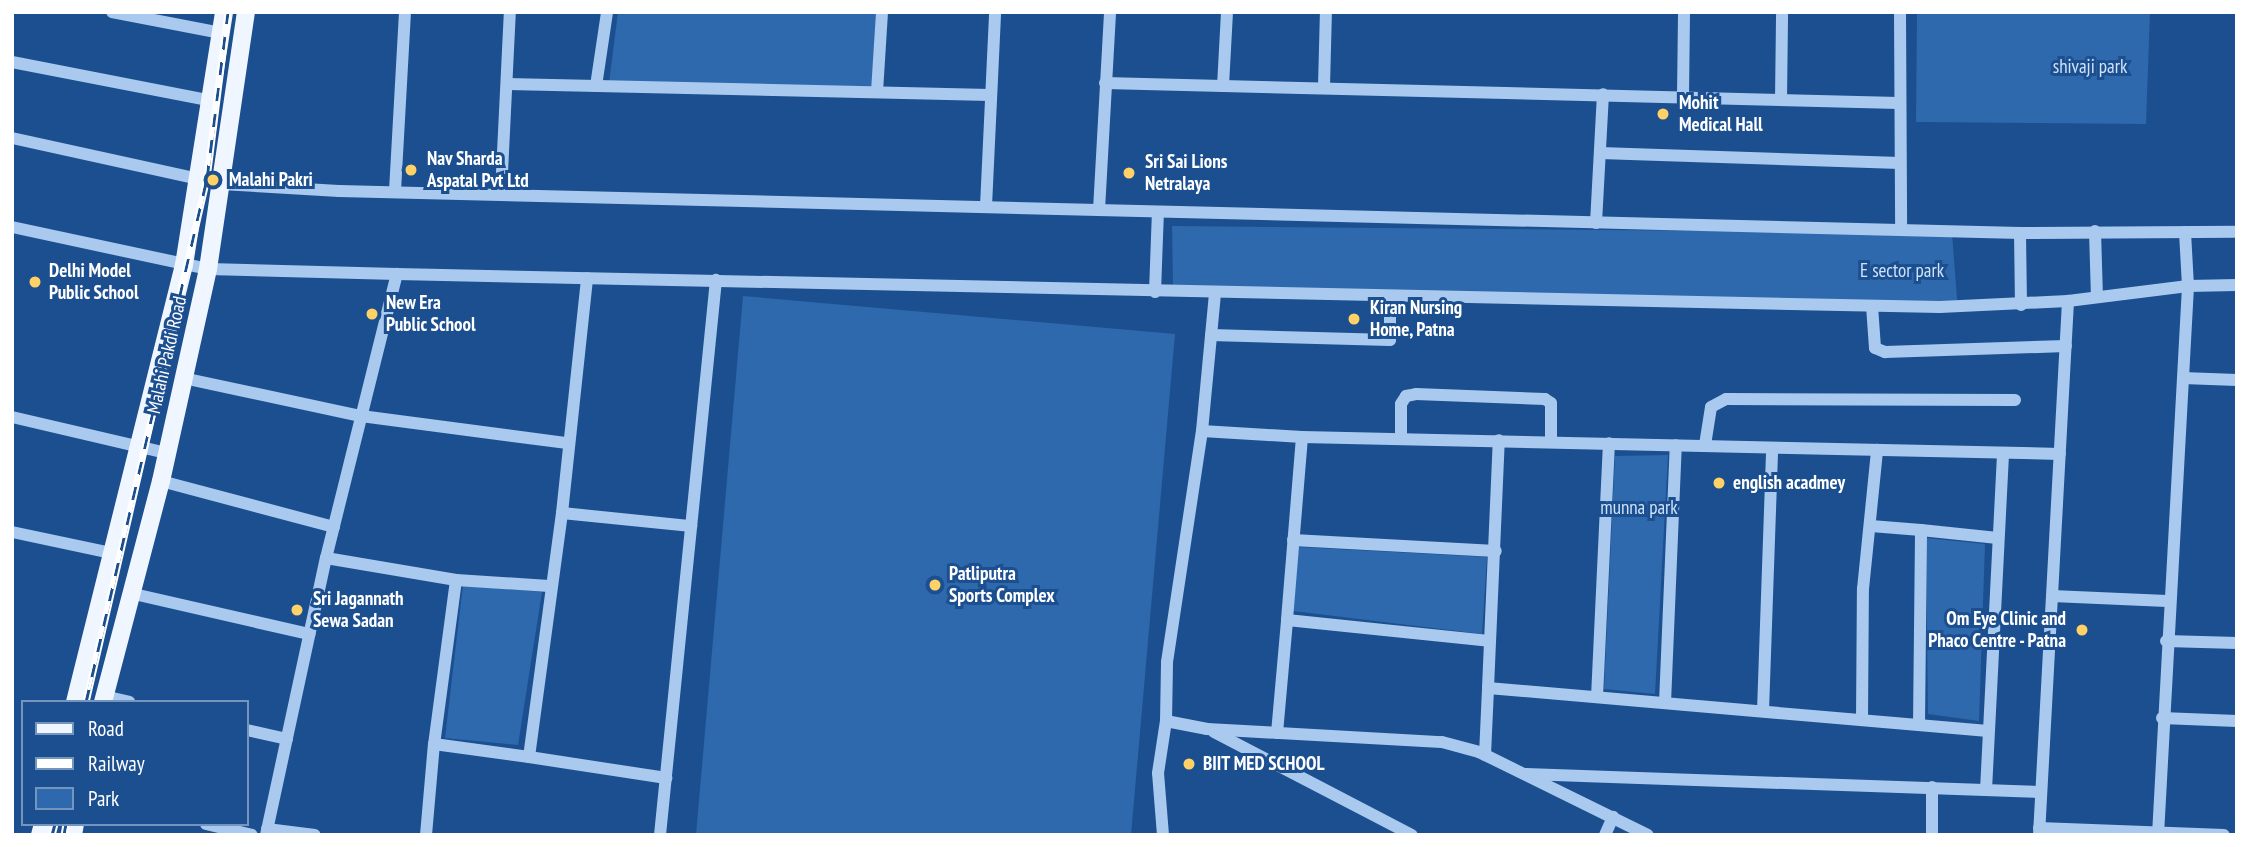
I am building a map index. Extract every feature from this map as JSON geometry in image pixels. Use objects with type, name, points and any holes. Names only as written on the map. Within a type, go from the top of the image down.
[{"type":"main road","points":[[75,700],[184,265],[196,179],[213,102],[224,12]]},
{"type":"main road","name":"Malahi Pakdi Road","points":[[103,699],[134,593],[208,269],[246,12]]},
{"type":"main road","points":[[162,356],[185,369]]},
{"type":"street","points":[[112,12],[221,33]]},
{"type":"street","points":[[395,191],[405,12]]},
{"type":"street","points":[[501,193],[510,12]]},
{"type":"street","points":[[596,86],[607,12]]},
{"type":"street","points":[[877,92],[882,12]]},
{"type":"street","points":[[986,206],[995,12]]},
{"type":"street","points":[[1099,210],[1110,12]]},
{"type":"street","points":[[1223,86],[1227,12]]},
{"type":"street","points":[[1324,86],[1326,12]]},
{"type":"street","points":[[1684,12],[1684,96]]},
{"type":"street","points":[[1781,100],[1783,12]]},
{"type":"street","points":[[1900,12],[1901,228]]},
{"type":"street","points":[[12,62],[213,102]]},
{"type":"street","points":[[1105,83],[1324,86],[1899,103]]},
{"type":"street","points":[[507,84],[990,95]]},
{"type":"street","points":[[1596,223],[1603,94]]},
{"type":"street","points":[[12,138],[220,184],[1596,223],[1901,228],[2021,233],[2095,230],[2237,232]]},
{"type":"street","points":[[1600,153],[1900,163]]},
{"type":"street","points":[[1155,292],[1158,212]]},
{"type":"street","points":[[12,227],[208,269],[397,274],[1390,298],[1872,306],[2068,302],[2188,286],[2237,285]]},
{"type":"street","points":[[2095,230],[2097,297]]},
{"type":"street","points":[[2158,833],[2167,601],[2188,286],[2185,232]]},
{"type":"street","points":[[2021,233],[2021,304]]},
{"type":"street","points":[[315,835],[267,832],[326,558],[397,274]]},
{"type":"street","points":[[529,757],[549,586],[562,513],[567,443],[587,278]]},
{"type":"street","points":[[660,835],[716,280]]},
{"type":"street","points":[[1166,833],[1158,773],[1166,720],[1167,662],[1202,431],[1215,294]]},
{"type":"street","points":[[1211,335],[1390,340],[1390,298]]},
{"type":"street","points":[[2068,302],[2039,831],[2224,835]]},
{"type":"street","points":[[1872,306],[1875,348],[1885,352],[2066,346]]},
{"type":"street","points":[[185,369],[361,416],[567,443]]},
{"type":"street","points":[[2183,378],[2237,380]]},
{"type":"street","points":[[1401,438],[1401,404],[1406,396],[1416,394],[1545,399],[1552,403],[1552,441]]},
{"type":"street","points":[[1705,445],[1711,407],[1726,399],[2015,400]]},
{"type":"street","points":[[12,417],[167,453]]},
{"type":"street","points":[[1202,431],[1302,437],[2060,454]]},
{"type":"street","points":[[1277,733],[1302,437]]},
{"type":"street","points":[[1485,755],[1499,440]]},
{"type":"street","points":[[1597,697],[1609,443]]},
{"type":"street","points":[[1665,702],[1676,445]]},
{"type":"street","points":[[1762,711],[1772,448]]},
{"type":"street","points":[[1862,720],[1863,589],[1877,450]]},
{"type":"street","points":[[1986,790],[2003,454]]},
{"type":"street","points":[[161,481],[334,527]]},
{"type":"street","points":[[562,513],[691,526]]},
{"type":"street","points":[[1871,526],[1998,538]]},
{"type":"street","points":[[1919,725],[1921,530]]},
{"type":"street","points":[[12,532],[112,553]]},
{"type":"street","points":[[1293,540],[1496,551]]},
{"type":"street","points":[[326,558],[456,580],[549,586]]},
{"type":"street","points":[[426,835],[434,744],[456,580]]},
{"type":"street","points":[[134,593],[309,634]]},
{"type":"street","points":[[2052,596],[2167,601]]},
{"type":"street","points":[[1287,620],[1489,641]]},
{"type":"street","points":[[2166,641],[2237,643]]},
{"type":"street","points":[[1488,688],[1988,731]]},
{"type":"street","points":[[2162,718],[2237,721]]},
{"type":"street","points":[[1166,720],[1207,729],[1443,743],[1485,755],[1648,835]]},
{"type":"street","points":[[1207,729],[1412,835]]},
{"type":"street","points":[[248,730],[287,739]]},
{"type":"street","points":[[434,744],[666,778]]},
{"type":"street","points":[[1526,774],[2040,792]]},
{"type":"street","points":[[1931,835],[1932,788]]},
{"type":"street","points":[[1605,835],[1613,817]]},
{"type":"street","points":[[214,826],[252,835]]},
{"type":"green space","points":[[618,12],[876,12],[874,88],[609,83]]},
{"type":"green space","name":"shivaji park","points":[[1917,12],[2150,12],[2146,124],[1916,122]]},
{"type":"green space","name":"E sector park","points":[[1172,226],[1952,233],[1958,312],[1173,285]]},
{"type":"green space","name":"Patliputra Sports Complex","points":[[743,296],[1175,334],[1131,835],[696,835]]},
{"type":"green space","name":"munna park","points":[[1668,455],[1655,694],[1604,689],[1615,456]]},
{"type":"green space","points":[[1926,538],[1985,544],[1979,721],[1928,714]]},
{"type":"green space","points":[[1298,547],[1487,557],[1482,634],[1293,611]]},
{"type":"green space","points":[[463,585],[542,592],[518,745],[445,738]]},
{"type":"railway","points":[[86,700],[207,178],[228,12]]},
{"type":"railway","points":[[52,835],[54,826]]},
{"type":"railway","points":[[64,835],[66,826]]},
{"type":"place","name":"Mohit Medical Hall","points":[[1663,114]]},
{"type":"place","name":"Nav Sharda Aspatal Pvt Ltd","points":[[411,170]]},
{"type":"place","name":"Sri Sai Lions Netralaya","points":[[1129,173]]},
{"type":"place","name":"Malahi Pakri","points":[[213,180]]},
{"type":"place","name":"Delhi Model Public School","points":[[35,282]]},
{"type":"place","name":"New Era Public School","points":[[372,314]]},
{"type":"place","name":"Kiran Nursing Home, Patna","points":[[1354,319]]},
{"type":"place","name":"english acadmey","points":[[1719,483]]},
{"type":"place","name":"Patliputra Sports Complex","points":[[935,585]]},
{"type":"place","name":"Sri Jagannath Sewa Sadan","points":[[297,610]]},
{"type":"place","name":"Om Eye Clinic and Phaco Centre - Patna","points":[[2082,630]]},
{"type":"place","name":"BIIT MED SCHOOL","points":[[1189,764]]}]
